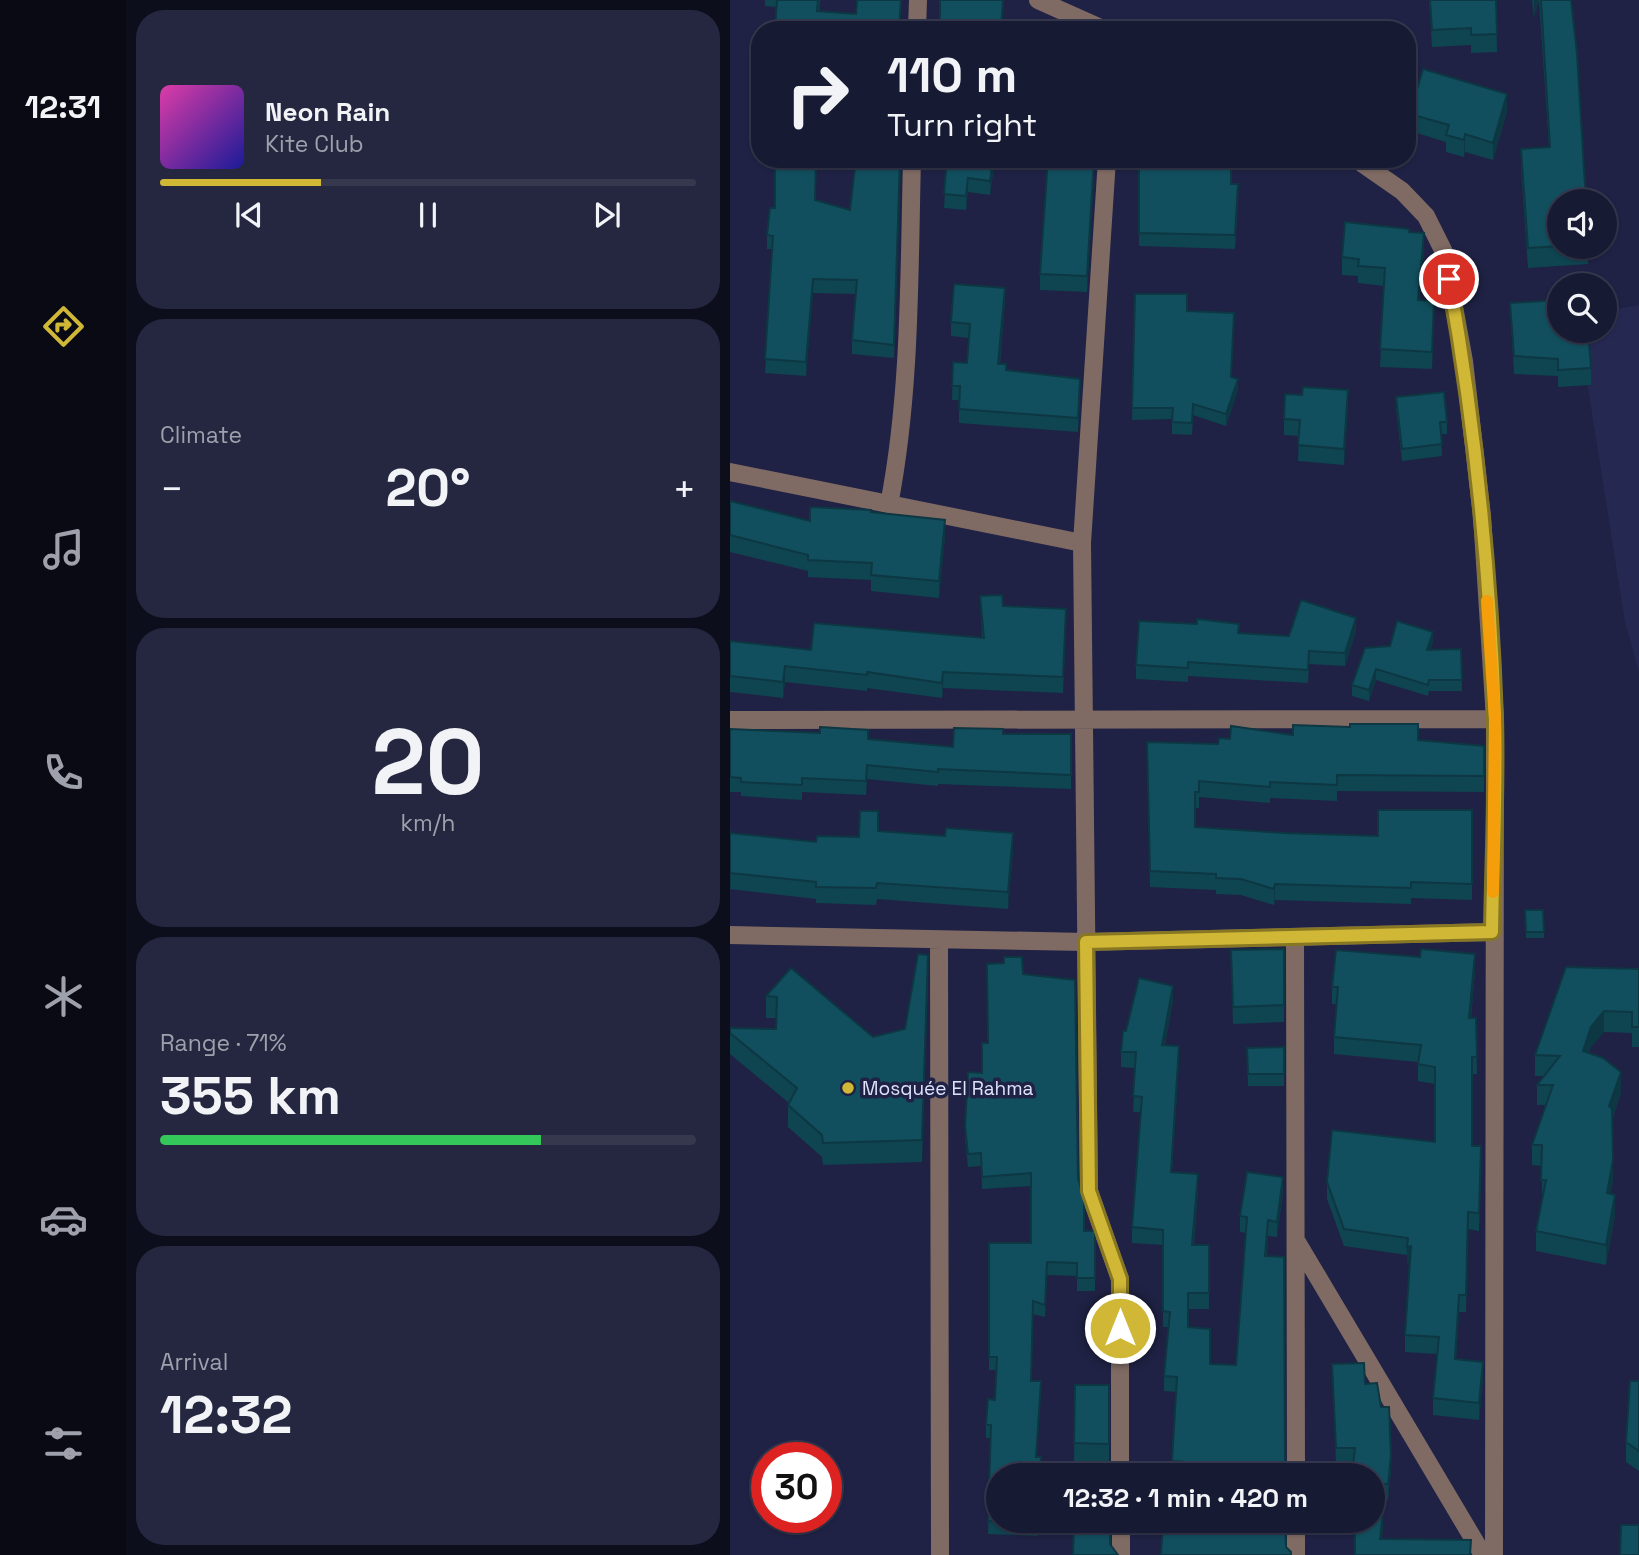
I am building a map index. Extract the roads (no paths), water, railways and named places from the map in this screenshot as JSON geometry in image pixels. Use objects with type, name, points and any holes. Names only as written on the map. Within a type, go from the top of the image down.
[{"type":"street","points":[[917,21],[918,0]]},
{"type":"street","points":[[1038,0],[1085,21]]},
{"type":"street","points":[[889,505],[899,453],[905,379],[913,168]]},
{"type":"street","points":[[1106,168],[1082,543],[1086,719],[1086,942],[1089,1191],[1120,1279],[1120,1463]]},
{"type":"street","points":[[1369,168],[1402,191],[1426,216],[1444,252],[1464,361],[1481,503],[1495,719],[1492,932],[1494,1555]]},
{"type":"street","points":[[730,472],[1082,543]]},
{"type":"street","points":[[730,720],[1495,719]]},
{"type":"street","points":[[730,935],[1086,942],[1492,932]]},
{"type":"street","points":[[1295,937],[1296,1463]]},
{"type":"street","points":[[939,940],[940,1555]]},
{"type":"street","points":[[1296,1241],[1483,1555]]},
{"type":"street","points":[[1121,1533],[1121,1555]]},
{"type":"street","points":[[1296,1533],[1296,1555]]},
{"type":"place","name":"Mosquée El Rahma","points":[[848,1088]]}]
